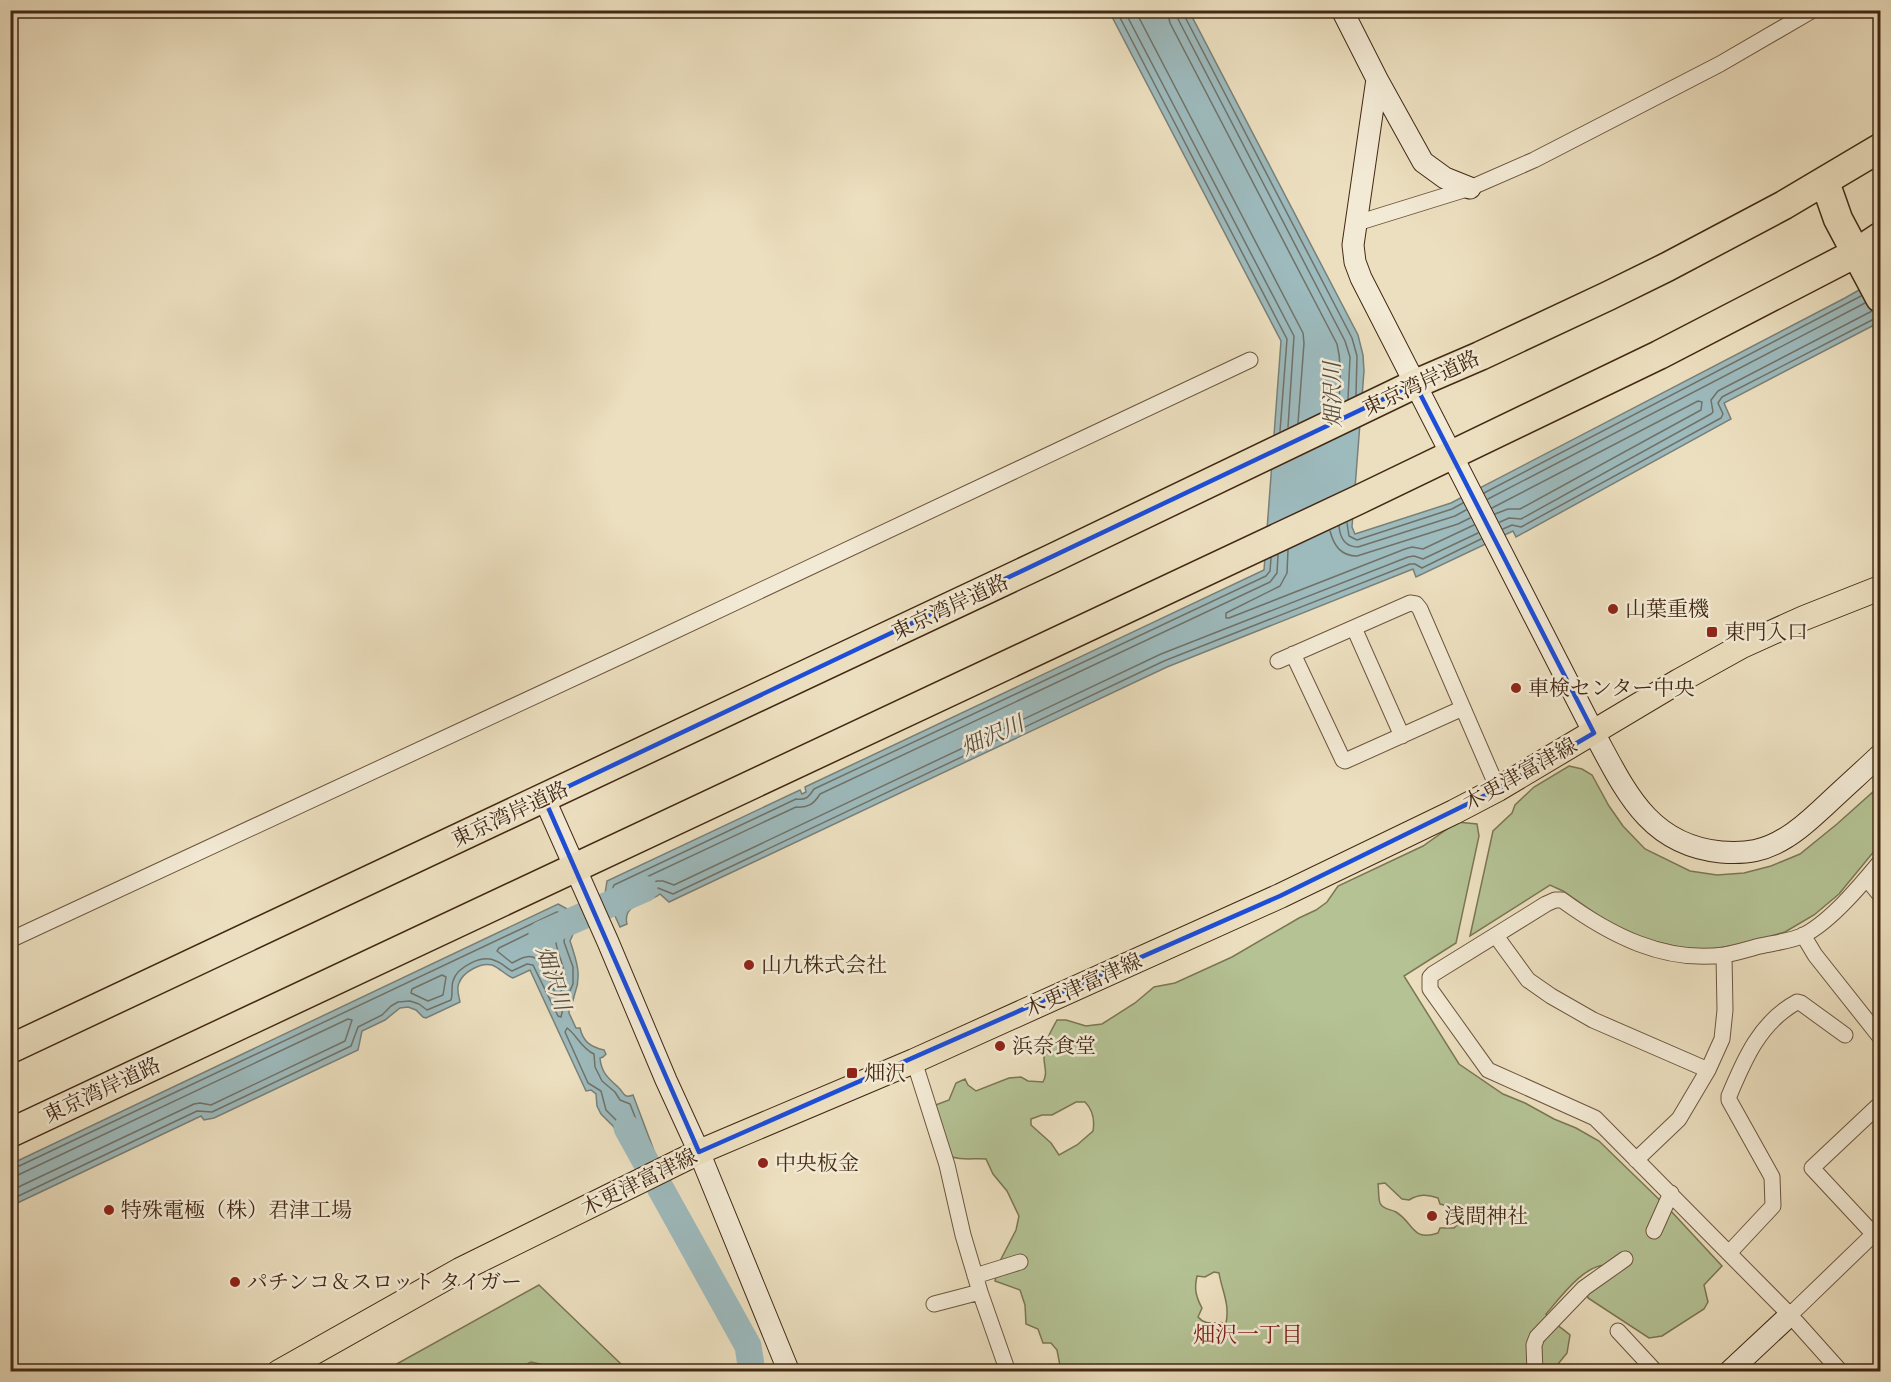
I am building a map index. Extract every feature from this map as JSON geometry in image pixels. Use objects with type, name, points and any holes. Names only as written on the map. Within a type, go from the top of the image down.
[{"type":"highway","name":"東京湾岸道路","points":[[10,1049],[1667,267],[1825,182],[1881,148]]},
{"type":"highway","points":[[1825,182],[1838,219],[1873,263]]},
{"type":"highway","name":"東京湾岸道路","points":[[10,1134],[577,875],[1659,355],[1873,263]]},
{"type":"main road","name":"木更津富津線","points":[[279,1371],[460,1270],[699,1152],[914,1061],[1280,896],[1498,789],[1742,646],[1804,618],[1881,588]]},
{"type":"street","points":[[1342,10],[1377,79],[1424,162],[1444,178],[1470,188]]},
{"type":"street","points":[[1357,223],[1470,188],[1534,160],[1720,64],[1813,10]]},
{"type":"street","points":[[1377,79],[1353,245],[1360,278],[1620,782],[1654,825],[1674,839],[1720,852],[1755,852],[1776,844],[1805,824],[1881,755]]},
{"type":"street","points":[[10,940],[587,673],[1250,360]]},
{"type":"street","points":[[1278,661],[1410,603],[1416,604],[1498,789]]},
{"type":"street","points":[[1354,628],[1402,736]]},
{"type":"street","points":[[1293,654],[1343,760],[1463,708]]},
{"type":"street","points":[[544,798],[699,1152],[789,1371]]},
{"type":"street","points":[[1837,1370],[1790,1315],[1595,1118],[1488,1070],[1430,989],[1430,977],[1555,900],[1562,900],[1612,932],[1635,943],[1663,952],[1684,955],[1724,955],[1803,935],[1831,915],[1881,862]]},
{"type":"street","points":[[1866,879],[1881,895]]},
{"type":"street","points":[[1803,935],[1815,955],[1881,1037]]},
{"type":"street","points":[[1496,936],[1528,980],[1551,996],[1593,1020],[1708,1070]]},
{"type":"street","points":[[1636,1160],[1679,1119],[1708,1070],[1722,1038],[1725,1010],[1724,955]]},
{"type":"street","points":[[1729,1253],[1773,1206],[1772,1177],[1729,1101],[1729,1096],[1751,1047],[1762,1031],[1797,1002],[1845,1035]]},
{"type":"street","points":[[914,1061],[947,1165],[975,1276],[1008,1371]]},
{"type":"street","points":[[1729,1371],[1878,1234],[1812,1168],[1881,1104]]},
{"type":"street","points":[[1654,1231],[1671,1193]]},
{"type":"street","points":[[1535,1371],[1534,1345],[1537,1337],[1584,1288],[1625,1259]]},
{"type":"street","points":[[975,1276],[1020,1262]]},
{"type":"street","points":[[934,1304],[980,1292]]},
{"type":"street","points":[[1618,1331],[1656,1371]]},
{"type":"highlighted area","points":[[1415,384],[1594,733],[1498,789],[1280,896],[699,1152],[544,798]]},
{"type":"green space","points":[[1569,766],[1582,769],[1592,775],[1623,826],[1645,849],[1690,871],[1717,875],[1744,873],[1771,866],[1800,854],[1874,791],[1880,790],[1880,844],[1839,894],[1814,915],[1785,932],[1752,942],[1714,949],[1687,949],[1649,940],[1622,932],[1563,891],[1550,885],[1470,936],[1493,831],[1534,787]]},
{"type":"green space","points":[[1457,822],[1477,824],[1479,836],[1456,943],[1404,976],[1459,1064],[1503,1094],[1599,1141],[1670,1210],[1722,1266],[1704,1285],[1708,1302],[1704,1309],[1662,1336],[1649,1338],[1588,1298],[1586,1289],[1608,1265],[1599,1266],[1582,1275],[1546,1314],[1570,1335],[1567,1353],[1558,1364],[1558,1371],[1299,1372],[1286,1365],[1260,1372],[1061,1371],[1057,1350],[1051,1343],[1043,1343],[1038,1329],[1026,1324],[1025,1305],[1020,1290],[995,1281],[999,1263],[1016,1230],[1019,1216],[1007,1191],[993,1174],[986,1159],[961,1159],[946,1155],[933,1106],[949,1100],[956,1083],[965,1079],[968,1085],[976,1091],[1009,1078],[1021,1077],[1028,1081],[1043,1082],[1046,1073],[1045,1048],[1057,1020],[1066,1020],[1086,1026],[1102,1024],[1135,1003],[1154,987],[1175,983],[1232,957],[1316,910],[1327,902],[1338,886],[1423,846]],"holes":[[[1076,1102],[1085,1102],[1090,1108],[1093,1131],[1077,1145],[1059,1155],[1051,1143],[1031,1125],[1031,1119],[1042,1115],[1052,1115]],[[1385,1183],[1402,1199],[1409,1200],[1423,1195],[1438,1198],[1440,1204],[1456,1208],[1457,1225],[1454,1228],[1440,1228],[1438,1233],[1429,1235],[1418,1233],[1402,1216],[1381,1205],[1378,1184]],[[1214,1272],[1219,1273],[1226,1304],[1226,1323],[1208,1323],[1198,1317],[1202,1308],[1196,1293],[1196,1281],[1197,1276],[1205,1277]]]},
{"type":"green space","points":[[539,1285],[626,1371],[557,1371],[553,1367],[531,1362],[511,1372],[478,1371],[469,1366],[439,1371],[384,1371]]},
{"type":"water","points":[[1109,11],[1189,11],[1358,335],[1364,371],[1352,527],[1355,534],[1451,503],[1880,278],[1880,322],[1724,403],[1731,419],[1516,537],[1513,531],[1416,577],[1413,569],[1167,667],[669,902],[660,894],[632,908],[626,917],[627,924],[620,927],[605,894],[607,881],[800,790],[802,794],[806,792],[805,787],[1264,570],[1281,341]]},
{"type":"water","points":[[558,904],[571,911],[579,929],[574,932],[570,941],[576,961],[578,980],[572,1003],[569,1006],[569,1013],[576,1028],[580,1028],[585,1040],[604,1050],[606,1054],[600,1058],[602,1067],[611,1081],[625,1096],[633,1095],[656,1156],[635,1167],[629,1149],[613,1126],[601,1114],[597,1106],[596,1094],[591,1090],[586,1091],[530,970],[513,978],[488,964],[473,969],[461,979],[458,988],[460,1002],[426,1018],[416,1010],[408,1007],[400,1008],[385,1020],[362,1031],[358,1050],[214,1118],[204,1120],[201,1116],[11,1206],[11,1164]]},
{"type":"waterway","name":"畑沢川","points":[[542,934],[644,889]]},
{"type":"waterway","name":"畑沢川","points":[[627,1128],[748,1346],[752,1372]]},
{"type":"place","name":"山葉重機","points":[[1613,609]]},
{"type":"place","name":"東門入口","points":[[1712,632]]},
{"type":"place","name":"車検センター中央","points":[[1516,688]]},
{"type":"place","name":"山九株式会社","points":[[749,965]]},
{"type":"place","name":"浜奈食堂","points":[[1000,1046]]},
{"type":"place","name":"畑沢","points":[[852,1073]]},
{"type":"place","name":"中央板金","points":[[763,1163]]},
{"type":"place","name":"特殊電極（株）君津工場","points":[[109,1210]]},
{"type":"place","name":"浅間神社","points":[[1432,1216]]},
{"type":"place","name":"パチンコ＆スロット タイガー","points":[[235,1282]]},
{"type":"district","name":"畑沢一丁目","points":[[1248,1334]]}]
